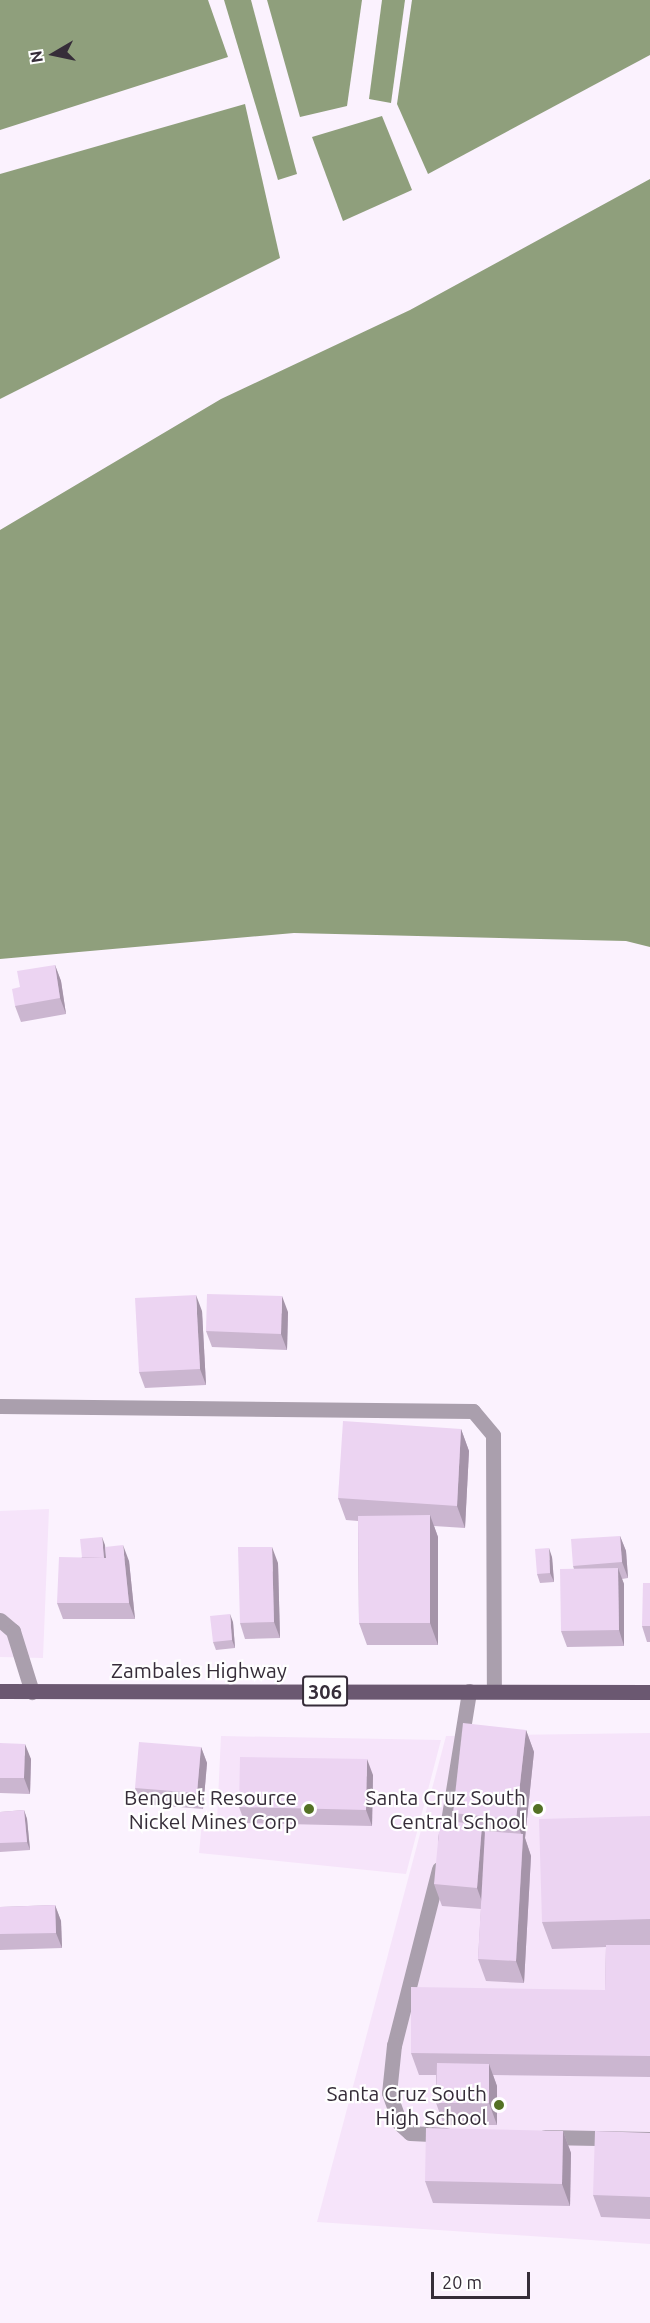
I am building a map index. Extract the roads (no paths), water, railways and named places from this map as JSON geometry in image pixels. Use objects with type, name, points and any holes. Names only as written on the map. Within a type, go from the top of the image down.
[{"type":"main road","name":"Zambales Highway","points":[[0,1691],[650,1692]]},
{"type":"street","points":[[0,1406],[459,1407],[473,1411],[493,1435],[494,1691]]},
{"type":"street","points":[[0,1620],[13,1631],[32,1692]]},
{"type":"street","points":[[463,2136],[410,2133],[400,2124],[389,2093],[394,2045],[428,1925],[469,1691]]},
{"type":"street","points":[[533,2137],[650,2139]]},
{"type":"place","name":"Benguet Resource Nickel Mines Corp","points":[[309,1809]]},
{"type":"place","name":"Santa Cruz South Central School","points":[[538,1809]]},
{"type":"place","name":"Santa Cruz South High School","points":[[499,2105]]}]
